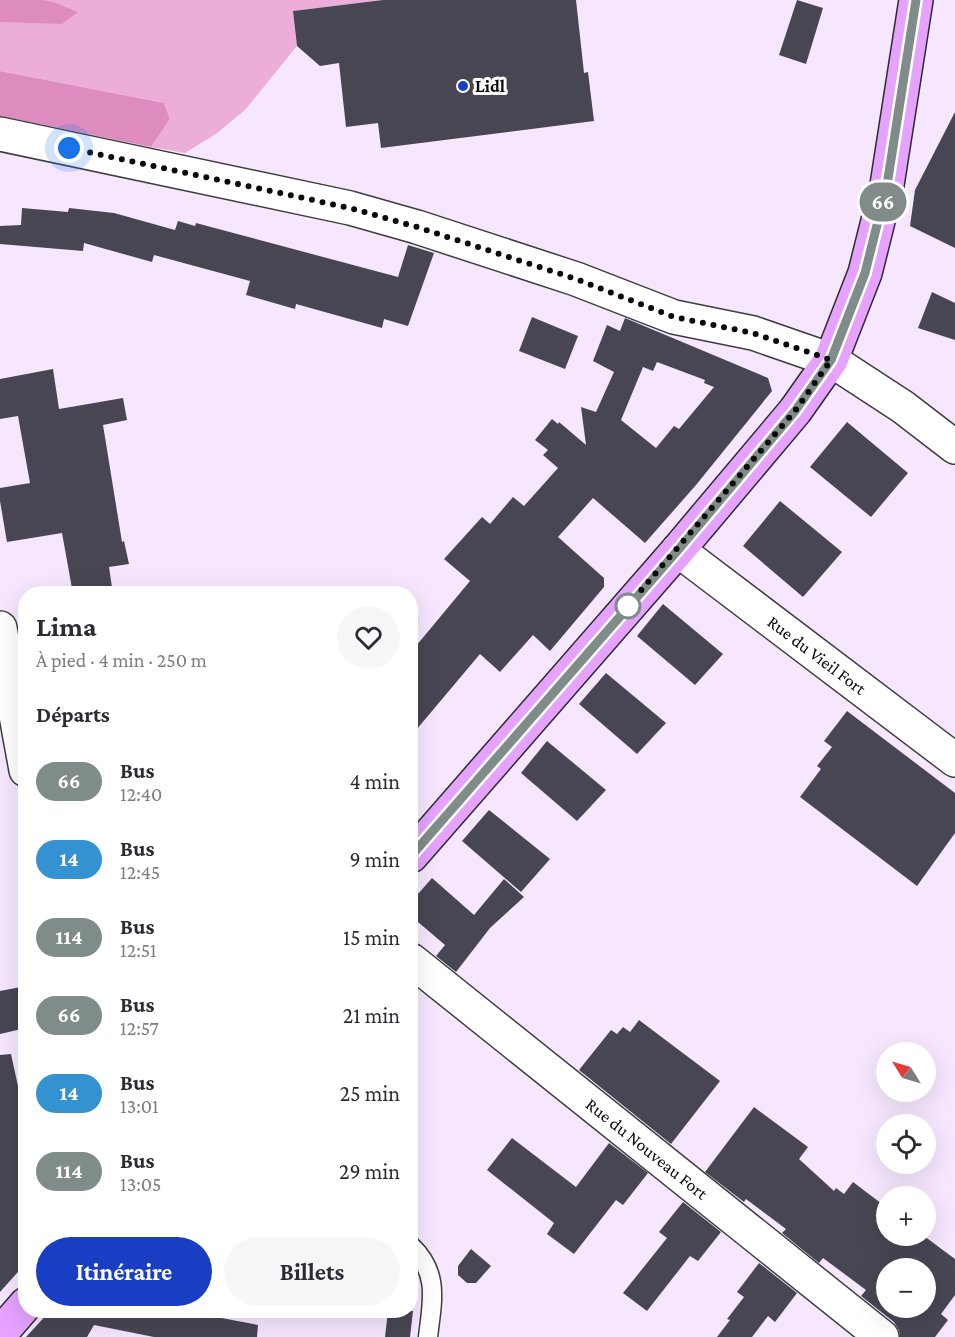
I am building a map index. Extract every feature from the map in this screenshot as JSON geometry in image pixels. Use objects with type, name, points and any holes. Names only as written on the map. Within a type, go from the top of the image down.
[{"type":"main road","points":[[418,848],[678,550],[795,411],[831,360],[865,273],[887,185],[916,0]]},
{"type":"main road","points":[[0,1334],[18,1313]]},
{"type":"street","points":[[0,134],[350,208],[417,227],[576,279],[674,317],[753,333],[831,360],[903,407],[955,447]]},
{"type":"street","name":"Rue du Vieil Fort","points":[[678,550],[955,760]]},
{"type":"street","points":[[0,628],[18,726]]},
{"type":"street","name":"Rue du Nouveau Fort","points":[[418,966],[882,1337]]},
{"type":"lane","points":[[418,1256],[430,1273],[432,1297],[428,1337]]},
{"type":"shaded area","points":[[0,0],[44,0],[78,12],[62,24],[0,22]]},
{"type":"shaded area","points":[[44,0],[383,0],[293,11],[297,46],[245,110],[216,134],[185,153],[151,147],[170,119],[164,103],[0,71],[0,22],[77,12]]},
{"type":"shaded area","points":[[0,71],[164,103],[170,119],[151,147],[0,116]]},
{"type":"building","name":"Lidl","points":[[383,0],[576,0],[584,73],[588,72],[594,121],[381,148],[378,123],[346,127],[339,63],[320,66],[297,46],[293,11]]},
{"type":"building","points":[[797,0],[823,8],[806,64],[779,55]]},
{"type":"building","points":[[955,112],[955,248],[910,226],[915,190]]},
{"type":"building","points":[[22,208],[68,212],[69,208],[114,213],[175,230],[178,221],[195,226],[196,223],[398,277],[408,245],[434,253],[408,326],[384,319],[382,328],[296,304],[295,309],[246,295],[250,281],[154,255],[152,262],[84,243],[83,251],[0,244],[0,226],[21,225]]},
{"type":"building","points":[[932,292],[955,303],[955,340],[918,328]]},
{"type":"building","points":[[532,317],[578,336],[565,369],[519,351]]},
{"type":"building","points":[[625,318],[768,378],[772,391],[696,485],[645,543],[593,498],[558,537],[604,578],[604,587],[550,651],[533,635],[500,672],[480,654],[418,728],[418,644],[470,581],[444,559],[482,517],[490,524],[513,497],[524,506],[558,468],[543,455],[548,450],[535,440],[552,419],[558,424],[559,422],[586,445],[581,407],[596,412],[614,372],[593,361],[607,325],[620,331]],"holes":[[[657,362],[705,380],[704,383],[714,387],[679,429],[674,426],[656,448],[621,420],[643,367],[653,371]]]},
{"type":"building","points":[[53,369],[59,409],[123,398],[127,420],[103,425],[122,542],[124,541],[129,564],[109,567],[112,586],[72,586],[62,533],[7,542],[0,488],[30,483],[18,416],[0,419],[0,379]]},
{"type":"building","points":[[847,422],[908,473],[871,517],[810,467]]},
{"type":"building","points":[[780,501],[842,552],[803,597],[743,546]]},
{"type":"building","points":[[663,604],[723,654],[695,685],[637,636]]},
{"type":"building","points":[[606,673],[666,723],[637,754],[579,704]]},
{"type":"building","points":[[847,711],[955,793],[955,833],[917,886],[800,797],[821,769],[817,766],[832,747],[824,741]]},
{"type":"building","points":[[547,741],[606,790],[577,821],[521,773]]},
{"type":"building","points":[[489,810],[550,859],[521,892],[462,841]]},
{"type":"building","points":[[432,878],[474,915],[504,879],[524,897],[490,928],[456,972],[436,956],[445,945],[418,922],[418,894]]},
{"type":"building","points":[[18,988],[18,1030],[0,1034],[0,991]]},
{"type":"building","points":[[639,1020],[720,1081],[671,1144],[579,1070],[611,1030],[617,1034],[623,1027],[630,1032]]},
{"type":"building","points":[[11,1054],[18,1086],[18,1272],[0,1292],[0,1055]]},
{"type":"building","points":[[754,1107],[808,1147],[799,1159],[834,1191],[836,1188],[844,1194],[853,1182],[876,1199],[876,1246],[936,1245],[955,1259],[955,1295],[941,1314],[948,1320],[935,1337],[900,1337],[899,1330],[889,1318],[936,1318],[936,1258],[876,1258],[876,1308],[861,1296],[866,1290],[823,1258],[819,1263],[782,1233],[786,1229],[746,1199],[744,1202],[705,1172]]},
{"type":"building","points":[[512,1138],[576,1187],[609,1143],[648,1173],[623,1205],[616,1200],[574,1254],[547,1234],[554,1223],[487,1170]]},
{"type":"building","points":[[683,1202],[721,1232],[698,1261],[690,1256],[647,1311],[623,1293],[667,1238],[659,1232]]},
{"type":"building","points":[[471,1249],[491,1266],[476,1283],[467,1283],[458,1275],[458,1266]]},
{"type":"building","points":[[759,1263],[797,1293],[775,1322],[768,1316],[752,1337],[717,1337],[744,1297],[737,1292]]},
{"type":"building","points":[[44,1318],[221,1318],[258,1325],[257,1337],[154,1337],[94,1325],[87,1337],[26,1337]]},
{"type":"building","points":[[387,1318],[412,1318],[410,1337],[385,1337]]},
{"type":"bus line","name":"66","points":[[418,848],[678,550],[795,411],[831,360],[865,273],[887,185],[916,0]]},
{"type":"place","name":"Lidl","points":[[463,86]]},
{"type":"route","points":[[69,148],[350,208],[417,227],[576,279],[674,317],[753,333],[831,360],[795,411],[625,609],[628,606]]}]
